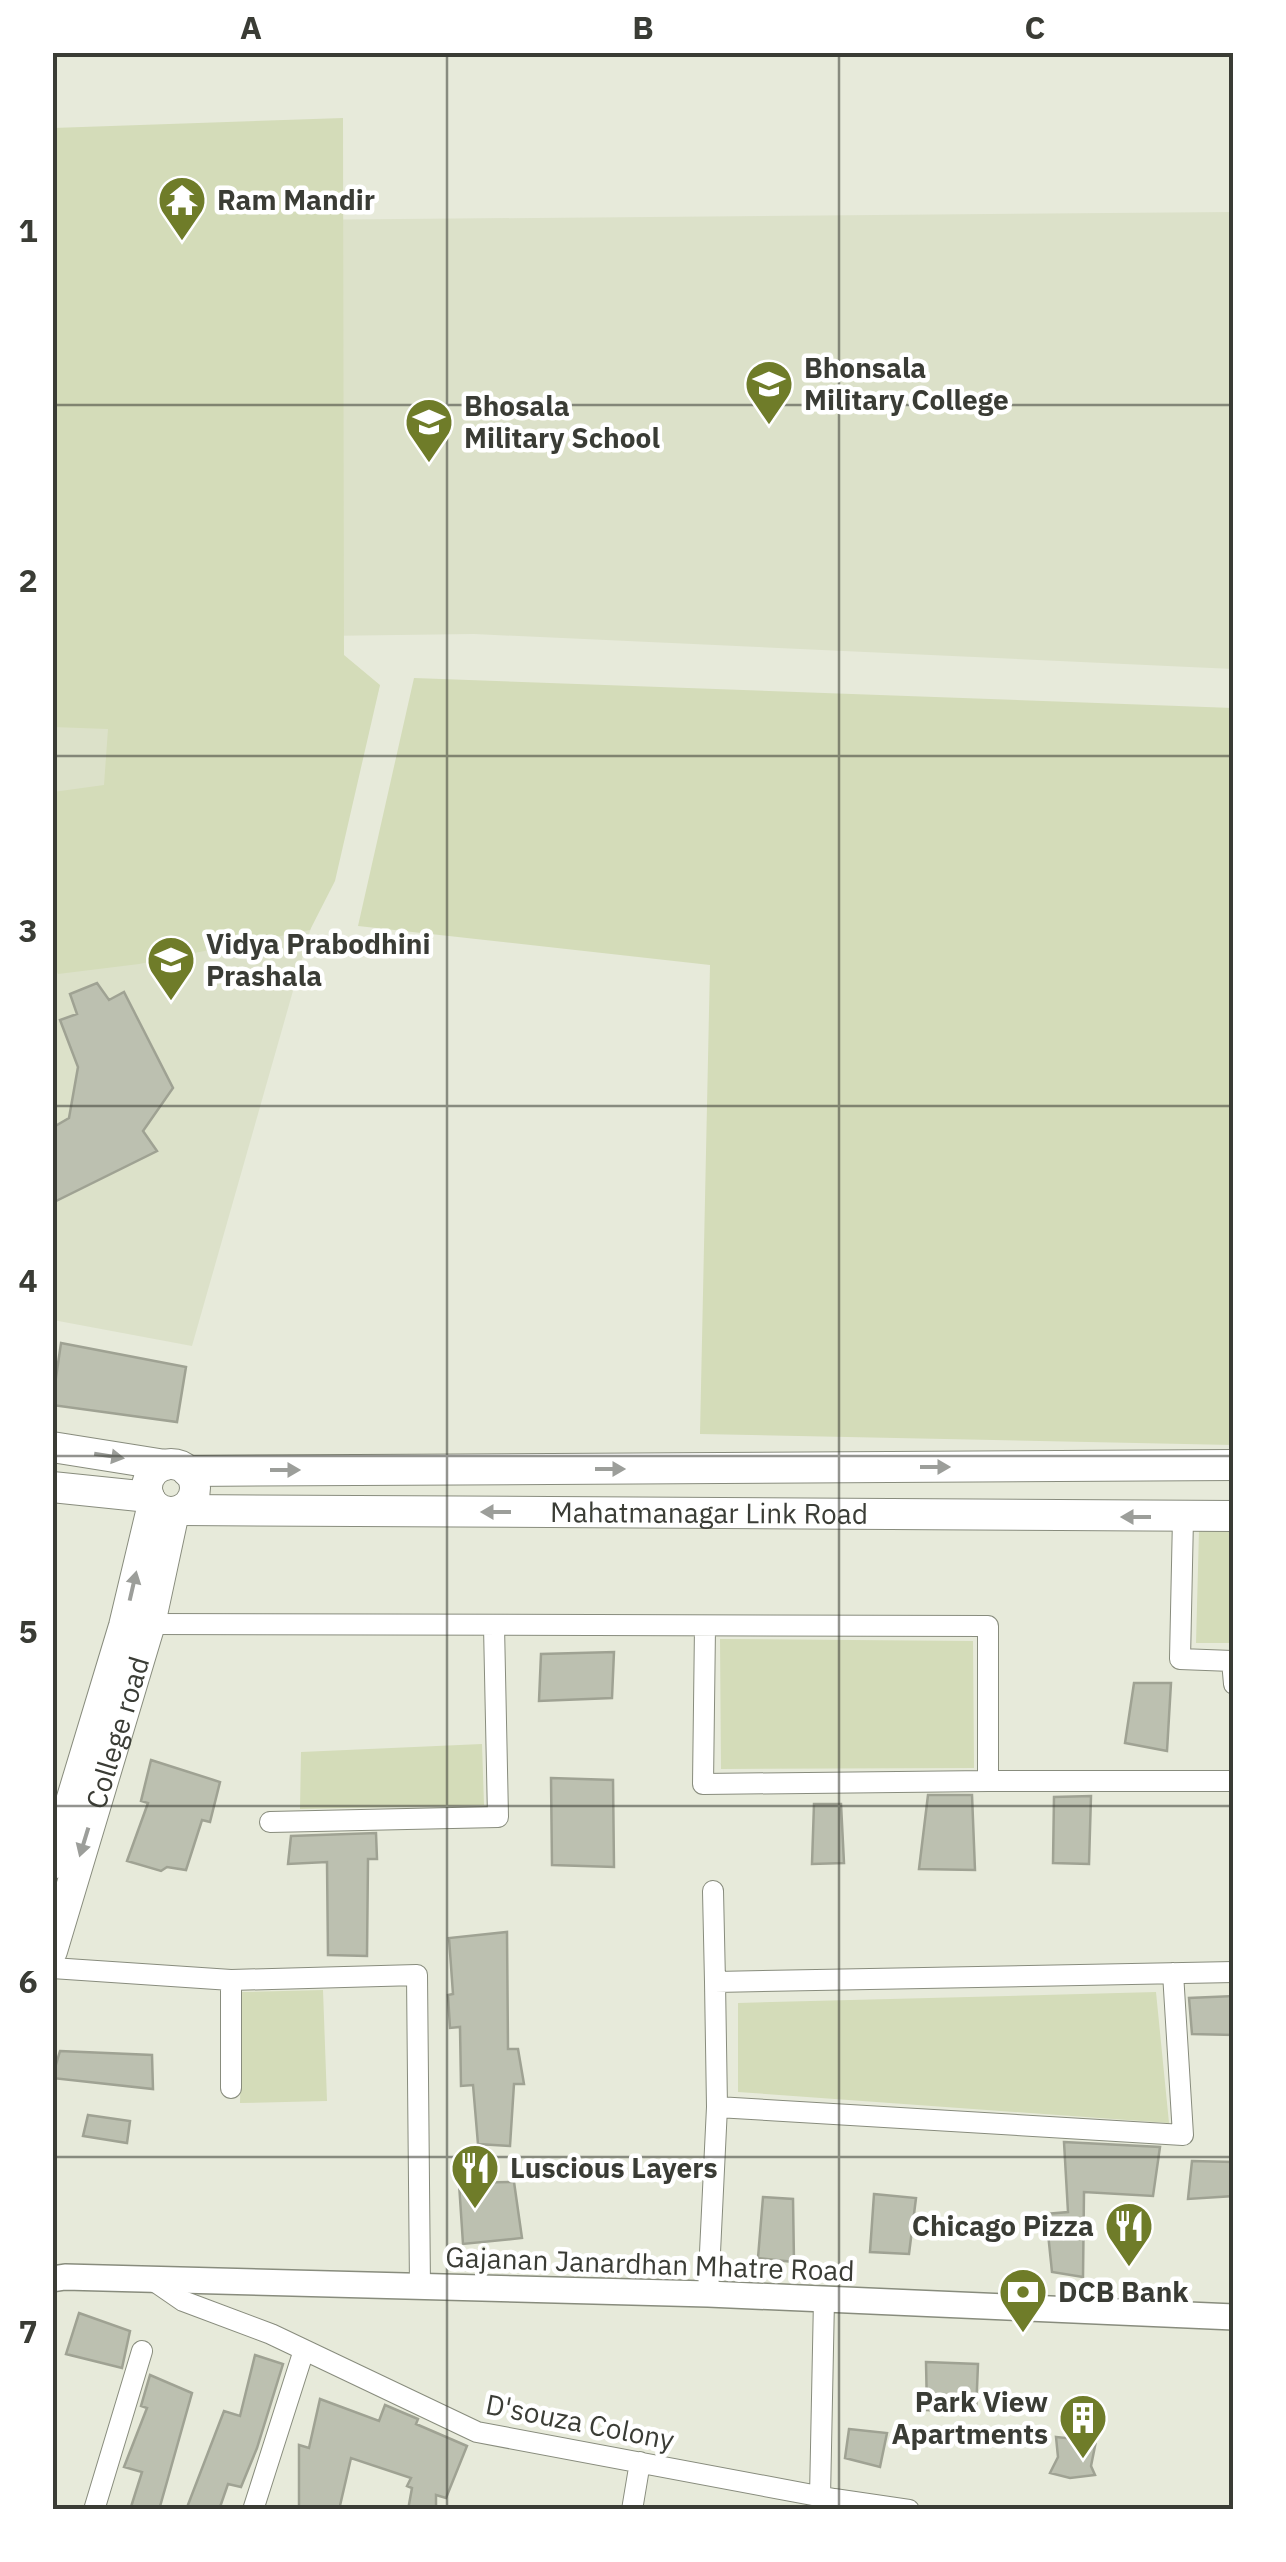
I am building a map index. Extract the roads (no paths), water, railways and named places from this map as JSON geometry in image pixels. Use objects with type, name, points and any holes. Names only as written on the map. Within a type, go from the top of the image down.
[{"type":"main road","name":"Mahatmanagar Link Road","points":[[52,1447],[176,1468],[1234,1465]]},
{"type":"main road","points":[[158,1468],[176,1468],[192,1477],[194,1492],[188,1505],[164,1506],[148,1481],[158,1468]]},
{"type":"main road","name":"Mahatmanagar Link Road","points":[[52,1487],[164,1506],[1234,1516]]},
{"type":"main road","name":"College road","points":[[52,1951],[150,1624],[164,1506]]},
{"type":"main road","name":"College road","points":[[54,1853],[164,1506]]},
{"type":"street","points":[[1182,1518],[1180,1659],[1233,1661],[1234,1684]]},
{"type":"street","points":[[150,1624],[988,1626],[988,1781]]},
{"type":"street","points":[[270,1822],[498,1817],[494,1626]]},
{"type":"street","points":[[704,1627],[702,1784],[1234,1781]]},
{"type":"street","points":[[708,2294],[717,2106],[713,1890]]},
{"type":"street","points":[[52,1968],[230,1980],[417,1975],[420,2286]]},
{"type":"street","points":[[716,1982],[1234,1972]]},
{"type":"street","points":[[717,2106],[1184,2135],[1173,1973]]},
{"type":"street","points":[[230,1980],[230,2088]]},
{"type":"street","name":"Gajanan Janardhan Mhatre Road","points":[[56,2276],[708,2294],[1234,2317]]},
{"type":"street","name":"D'souza Colony","points":[[151,2279],[182,2302],[271,2334],[477,2432],[820,2497],[909,2510]]},
{"type":"street","points":[[820,2497],[824,2300]]},
{"type":"street","points":[[94,2510],[142,2350]]},
{"type":"street","points":[[253,2510],[304,2350]]},
{"type":"street","points":[[632,2510],[640,2462]]},
{"type":"place","name":"Ram Mandir","points":[[182,242]]},
{"type":"place","name":"Bhonsala Military College","points":[[769,426]]},
{"type":"place","name":"Bhosala Military School","points":[[429,464]]},
{"type":"place","name":"Vidya Prabodhini Prashala","points":[[171,1002]]},
{"type":"place","name":"Luscious Layers","points":[[475,2210]]},
{"type":"place","name":"Chicago Pizza","points":[[1129,2268]]},
{"type":"place","name":"DCB Bank","points":[[1023,2334]]},
{"type":"place","name":"Park View Apartments","points":[[1083,2460]]}]
